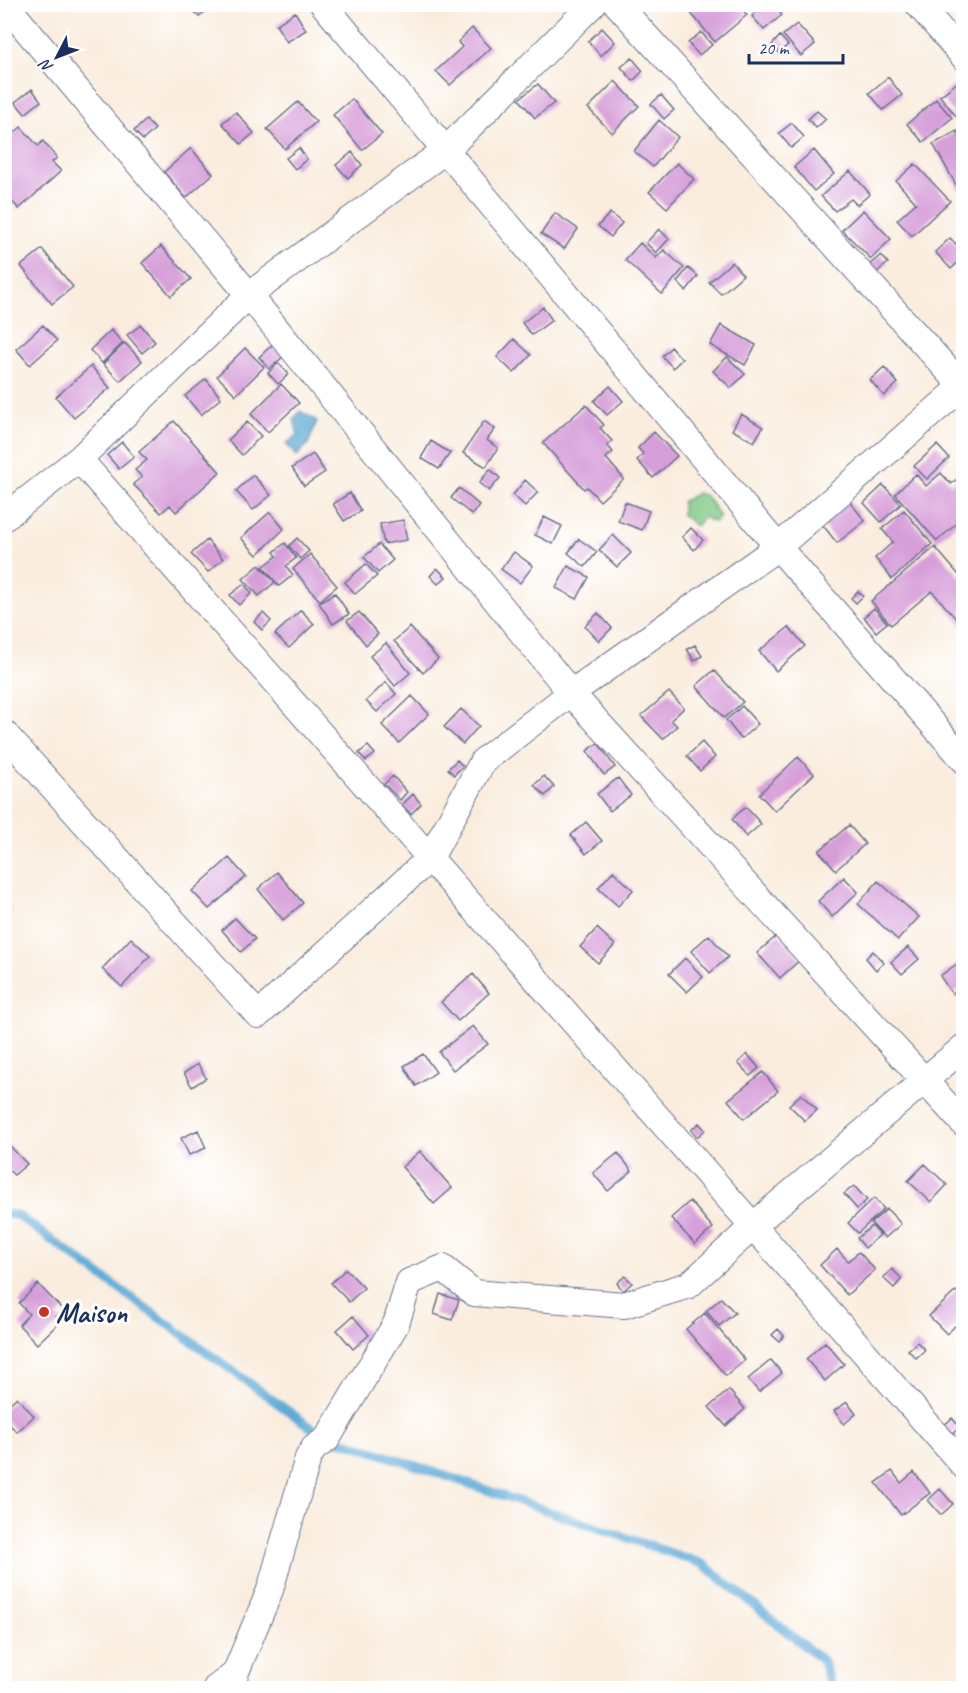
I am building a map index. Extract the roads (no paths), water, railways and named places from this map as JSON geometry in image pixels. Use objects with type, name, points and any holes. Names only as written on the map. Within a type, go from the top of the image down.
[{"type":"street","points":[[5,4],[249,295],[572,693],[927,1081],[963,1124]]},
{"type":"street","points":[[323,4],[447,149],[778,547],[963,760]]},
{"type":"street","points":[[4,518],[79,459],[249,295],[447,149],[593,4]]},
{"type":"street","points":[[4,733],[258,1015],[430,858],[483,761],[572,693],[778,547],[963,386],[617,4]]},
{"type":"street","points":[[918,4],[963,57]]},
{"type":"street","points":[[79,459],[963,1466]]},
{"type":"street","points":[[216,1689],[235,1674],[270,1590],[308,1458],[315,1448],[327,1439],[396,1324],[409,1282],[443,1268],[474,1293],[624,1305],[689,1285],[753,1227],[927,1081],[963,1047]]},
{"type":"water","points":[[300,411],[317,421],[308,444],[297,456],[286,444],[298,435],[294,419]]},
{"type":"waterway","points":[[4,1214],[17,1215],[327,1439],[349,1443],[703,1564],[823,1661],[831,1688]]},
{"type":"place","name":"Maison","points":[[44,1312]]}]
